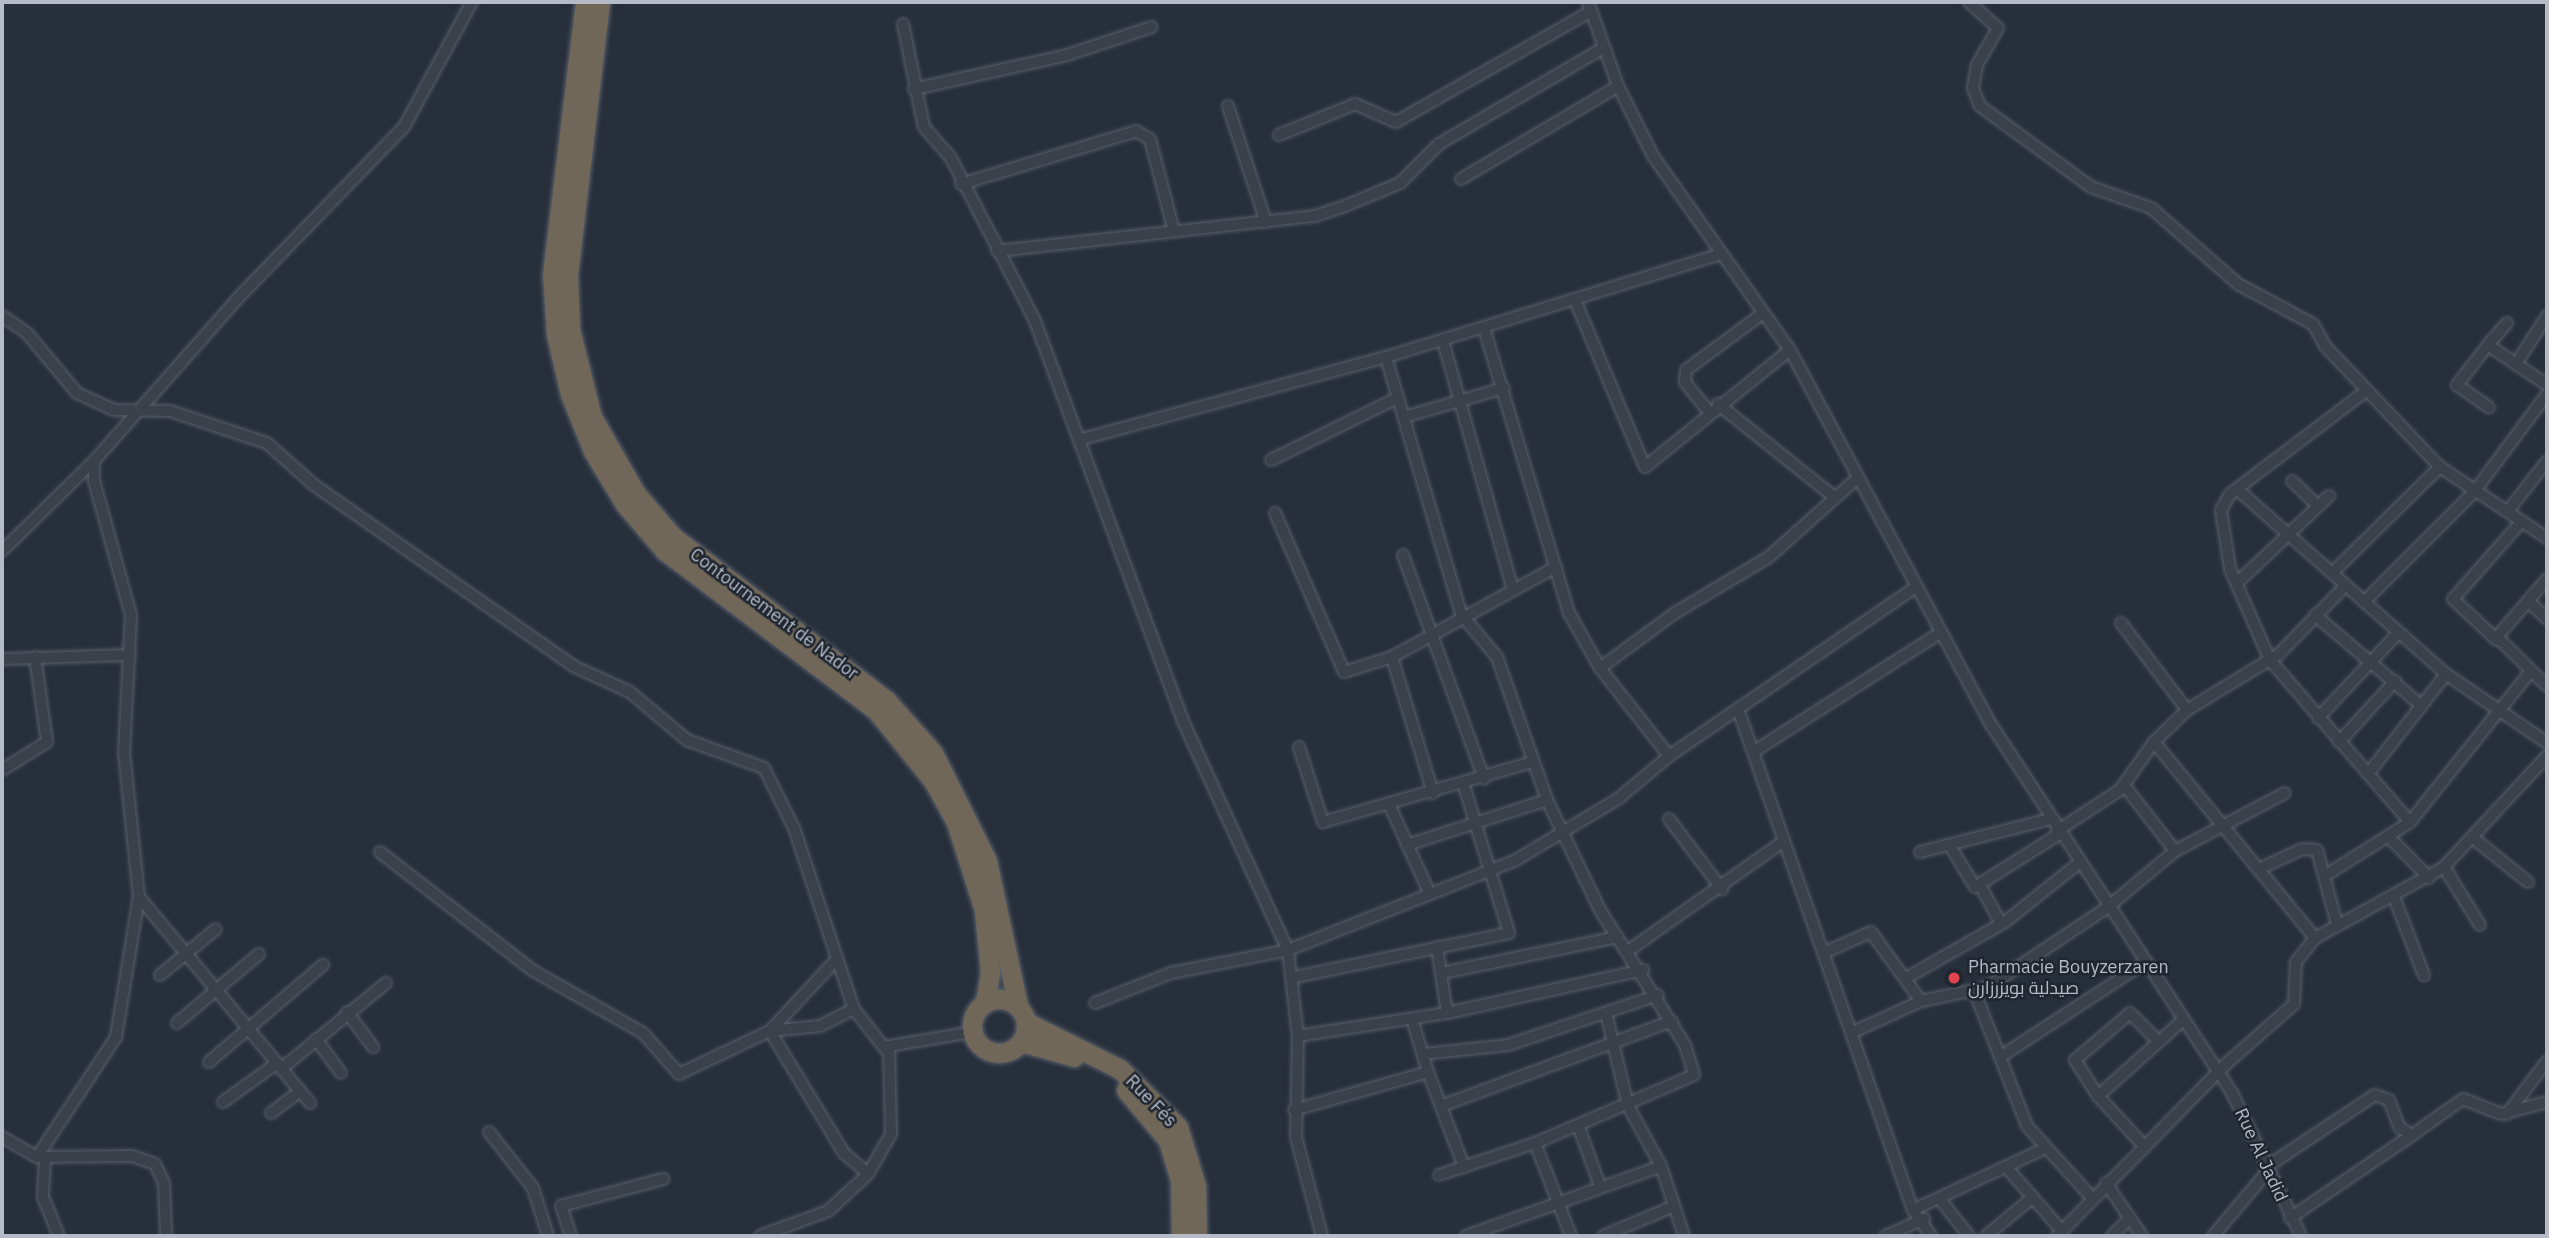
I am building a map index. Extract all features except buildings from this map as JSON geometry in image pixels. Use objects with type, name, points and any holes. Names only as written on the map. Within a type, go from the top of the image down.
[{"type":"highway","name":"Contournement de Nador","points":[[585,2],[552,273],[556,334],[570,394],[612,483],[665,551],[876,710],[934,782],[960,833],[984,910],[990,972],[985,1003]]},
{"type":"highway","name":"Contournement de Nador","points":[[600,2],[568,276],[572,338],[592,417],[636,494],[679,543],[867,684],[933,753],[987,861],[1022,1014]]},
{"type":"highway","points":[[985,1003],[1022,1014],[1022,1042],[1000,1054],[978,1043],[973,1032],[985,1003]]},
{"type":"highway","name":"Rue Fés","points":[[1022,1014],[1120,1069],[1178,1127],[1196,1186],[1197,1236]]},
{"type":"highway","name":"Rue Fés","points":[[1022,1042],[1055,1049],[1132,1094],[1168,1140],[1180,1180],[1181,1236]]},
{"type":"street","points":[[2,551],[94,461],[404,127],[472,2]]},
{"type":"street","points":[[1969,2],[1998,28],[1977,65],[1980,106],[2082,181],[2151,208],[2238,284],[2313,324],[2367,391],[2440,467],[2474,492],[2546,534]]},
{"type":"street","points":[[1279,135],[1355,104],[1396,122],[1590,6]]},
{"type":"street","name":"Rue Al Jadid","points":[[1590,6],[1618,86],[1653,156],[1718,255],[1790,350],[1855,480],[1914,588],[2058,832],[2218,1075],[2301,1236]]},
{"type":"street","points":[[903,24],[914,89],[924,127],[947,151],[961,184],[1035,321],[1082,439],[1113,540],[1182,719],[1289,950],[1294,977],[1298,1036],[1294,1110],[1322,1236]]},
{"type":"street","points":[[914,89],[1067,55],[1151,27]]},
{"type":"street","points":[[996,251],[1315,216],[1400,183],[1439,144],[1603,48]]},
{"type":"street","points":[[1461,179],[1618,86]]},
{"type":"street","points":[[1228,106],[1266,222]]},
{"type":"street","points":[[961,184],[1136,131],[1150,139],[1174,230]]},
{"type":"street","points":[[1082,439],[1443,341],[1718,255]]},
{"type":"street","points":[[1575,300],[1642,466],[1790,350]]},
{"type":"street","points":[[1709,412],[1685,382],[1686,370],[1762,314]]},
{"type":"street","points":[[2,316],[27,334],[77,393],[114,410],[170,411],[267,443],[314,485],[573,666],[630,692],[687,740],[764,768],[794,828],[835,961],[854,1009],[889,1048],[892,1126],[868,1174],[828,1212],[761,1236]]},
{"type":"street","points":[[2516,364],[2547,316]]},
{"type":"street","points":[[2489,407],[2457,385],[2507,323]]},
{"type":"street","points":[[1485,328],[1569,613],[1600,668],[1670,756]]},
{"type":"street","points":[[1443,341],[1513,590]]},
{"type":"street","points":[[2488,345],[2547,385]]},
{"type":"street","points":[[1386,357],[1461,614],[1497,657],[1547,800],[1617,937],[1643,970],[1672,1021],[1693,1077],[1535,1143],[1439,1175]]},
{"type":"street","points":[[1404,417],[1504,388]]},
{"type":"street","points":[[2367,391],[2237,489],[2221,510],[2237,583],[2270,660],[2410,822]]},
{"type":"street","points":[[2364,602],[2474,492],[2547,394]]},
{"type":"street","points":[[1271,460],[1397,398]]},
{"type":"street","points":[[1718,404],[1833,496]]},
{"type":"street","points":[[59,1236],[43,1197],[41,1157],[116,1037],[139,897],[124,753],[131,615],[94,481],[94,461]]},
{"type":"street","points":[[2508,511],[2547,461]]},
{"type":"street","points":[[2333,572],[2440,467]]},
{"type":"street","points":[[1600,668],[1675,613],[1769,557],[1833,496],[1855,480]]},
{"type":"street","points":[[2292,481],[2318,506]]},
{"type":"street","points":[[2237,489],[2446,674],[2547,743]]},
{"type":"street","points":[[2237,583],[2329,496]]},
{"type":"street","points":[[1275,513],[1340,670],[1354,671],[1392,657],[1433,635],[1461,614],[1556,567]]},
{"type":"street","points":[[2522,521],[2453,600],[2547,687]]},
{"type":"street","points":[[1403,555],[1484,779]]},
{"type":"street","points":[[2497,639],[2547,579]]},
{"type":"street","points":[[1950,846],[1972,885],[1980,885],[2124,785],[2154,742],[2187,710],[2270,660],[2346,585]]},
{"type":"street","points":[[1095,1003],[1171,973],[1289,950],[1428,890],[1491,869],[1565,831],[1627,793],[1670,756],[1914,588]]},
{"type":"street","points":[[2528,601],[2547,619]]},
{"type":"street","points":[[2315,615],[2422,706]]},
{"type":"street","points":[[2121,624],[2187,710]]},
{"type":"street","points":[[2318,718],[2399,632]]},
{"type":"street","points":[[1753,752],[1940,633]]},
{"type":"street","points":[[2,659],[130,655]]},
{"type":"street","points":[[2,770],[47,741],[35,657]]},
{"type":"street","points":[[1392,657],[1433,793]]},
{"type":"street","points":[[2326,875],[2390,838],[2410,822],[2531,671]]},
{"type":"street","points":[[2368,774],[2446,674]]},
{"type":"street","points":[[2339,742],[2395,681]]},
{"type":"street","points":[[1738,709],[1913,1210],[1924,1219],[1931,1236]]},
{"type":"street","points":[[2154,742],[2315,938]]},
{"type":"street","points":[[1299,747],[1319,821],[1484,779],[1532,762]]},
{"type":"street","points":[[2007,1168],[2060,1233],[2106,1183],[2297,1000],[2296,962],[2315,938],[2337,924],[2429,878],[2444,867],[2547,756]]},
{"type":"street","points":[[1463,783],[1473,822],[1491,869],[1515,957]]},
{"type":"street","points":[[2124,785],[2175,851]]},
{"type":"street","points":[[1852,1034],[1921,1001],[1975,993],[2108,907],[2175,851],[2225,828],[2285,793]]},
{"type":"street","points":[[1407,845],[1547,800]]},
{"type":"street","points":[[1389,804],[1428,890]]},
{"type":"street","points":[[1669,819],[1721,889]]},
{"type":"street","points":[[1920,852],[2050,819]]},
{"type":"street","points":[[2472,837],[2528,882]]},
{"type":"street","points":[[2390,838],[2429,878]]},
{"type":"street","points":[[1628,951],[1721,889],[1784,841]]},
{"type":"street","points":[[2259,869],[2308,848],[2320,853],[2337,924]]},
{"type":"street","points":[[380,852],[532,970],[643,1033],[679,1074],[770,1031],[820,1026],[854,1009]]},
{"type":"street","points":[[1908,977],[2001,924],[2079,863]]},
{"type":"street","points":[[2444,867],[2480,925]]},
{"type":"street","points":[[1980,885],[2001,924]]},
{"type":"street","points":[[139,897],[310,1103]]},
{"type":"street","points":[[2394,897],[2424,975]]},
{"type":"street","points":[[160,975],[216,929]]},
{"type":"street","points":[[1823,953],[1868,931],[1908,977],[1921,1001]]},
{"type":"street","points":[[1294,977],[1509,933]]},
{"type":"street","points":[[1442,973],[1617,937]]},
{"type":"street","points":[[1437,947],[1447,1013]]},
{"type":"street","points":[[177,1023],[259,954]]},
{"type":"street","points":[[770,1031],[835,961]]},
{"type":"street","points":[[2000,1057],[2144,963]]},
{"type":"street","points":[[209,1062],[323,965]]},
{"type":"street","points":[[1298,1036],[1447,1013],[1643,970]]},
{"type":"street","points":[[223,1102],[316,1039],[386,983]]},
{"type":"street","points":[[1975,993],[2000,1057],[2043,1149],[2092,1198]]},
{"type":"street","points":[[1423,1054],[1508,1045],[1658,995]]},
{"type":"street","points":[[347,1012],[373,1046]]},
{"type":"street","points":[[1606,1013],[1628,1106],[1661,1166],[1684,1236]]},
{"type":"street","points":[[2144,1146],[2098,1096],[2076,1060],[2130,1013],[2157,1040]]},
{"type":"street","points":[[1412,1019],[1428,1072],[1464,1167]]},
{"type":"street","points":[[2098,1096],[2157,1040],[2183,1020]]},
{"type":"street","points":[[1441,1106],[1672,1021]]},
{"type":"street","points":[[770,1031],[844,1153],[868,1174]]},
{"type":"street","points":[[889,1048],[973,1032]]},
{"type":"street","points":[[316,1039],[341,1073]]},
{"type":"street","points":[[2508,1114],[2547,1061]]},
{"type":"street","points":[[1294,1110],[1428,1072]]},
{"type":"street","points":[[271,1113],[300,1091]]},
{"type":"street","points":[[2213,1236],[2266,1170],[2375,1095],[2389,1100],[2400,1128],[2412,1135]]},
{"type":"street","points":[[2290,1218],[2463,1099],[2508,1114],[2547,1102]]},
{"type":"street","points":[[1578,1125],[1600,1186]]},
{"type":"street","points":[[489,1132],[533,1188],[548,1236]]},
{"type":"street","points":[[2,1137],[41,1157],[132,1156],[155,1164],[163,1173],[166,1236]]},
{"type":"street","points":[[1535,1143],[1572,1236]]},
{"type":"street","points":[[1913,1210],[2043,1149]]},
{"type":"street","points":[[1466,1236],[1661,1166]]},
{"type":"street","points":[[571,1236],[561,1206],[663,1179]]},
{"type":"street","points":[[2106,1183],[2142,1236]]},
{"type":"street","points":[[1986,1236],[2032,1197]]},
{"type":"street","points":[[1939,1198],[1969,1236]]},
{"type":"street","points":[[1602,1236],[1674,1206]]},
{"type":"street","points":[[1885,1236],[1924,1219]]},
{"type":"street","points":[[2112,1236],[2130,1219]]},
{"type":"place","name":"Pharmacie Bouyzerzaren صيدلية بويزرزارن","points":[[1954,978]]}]
